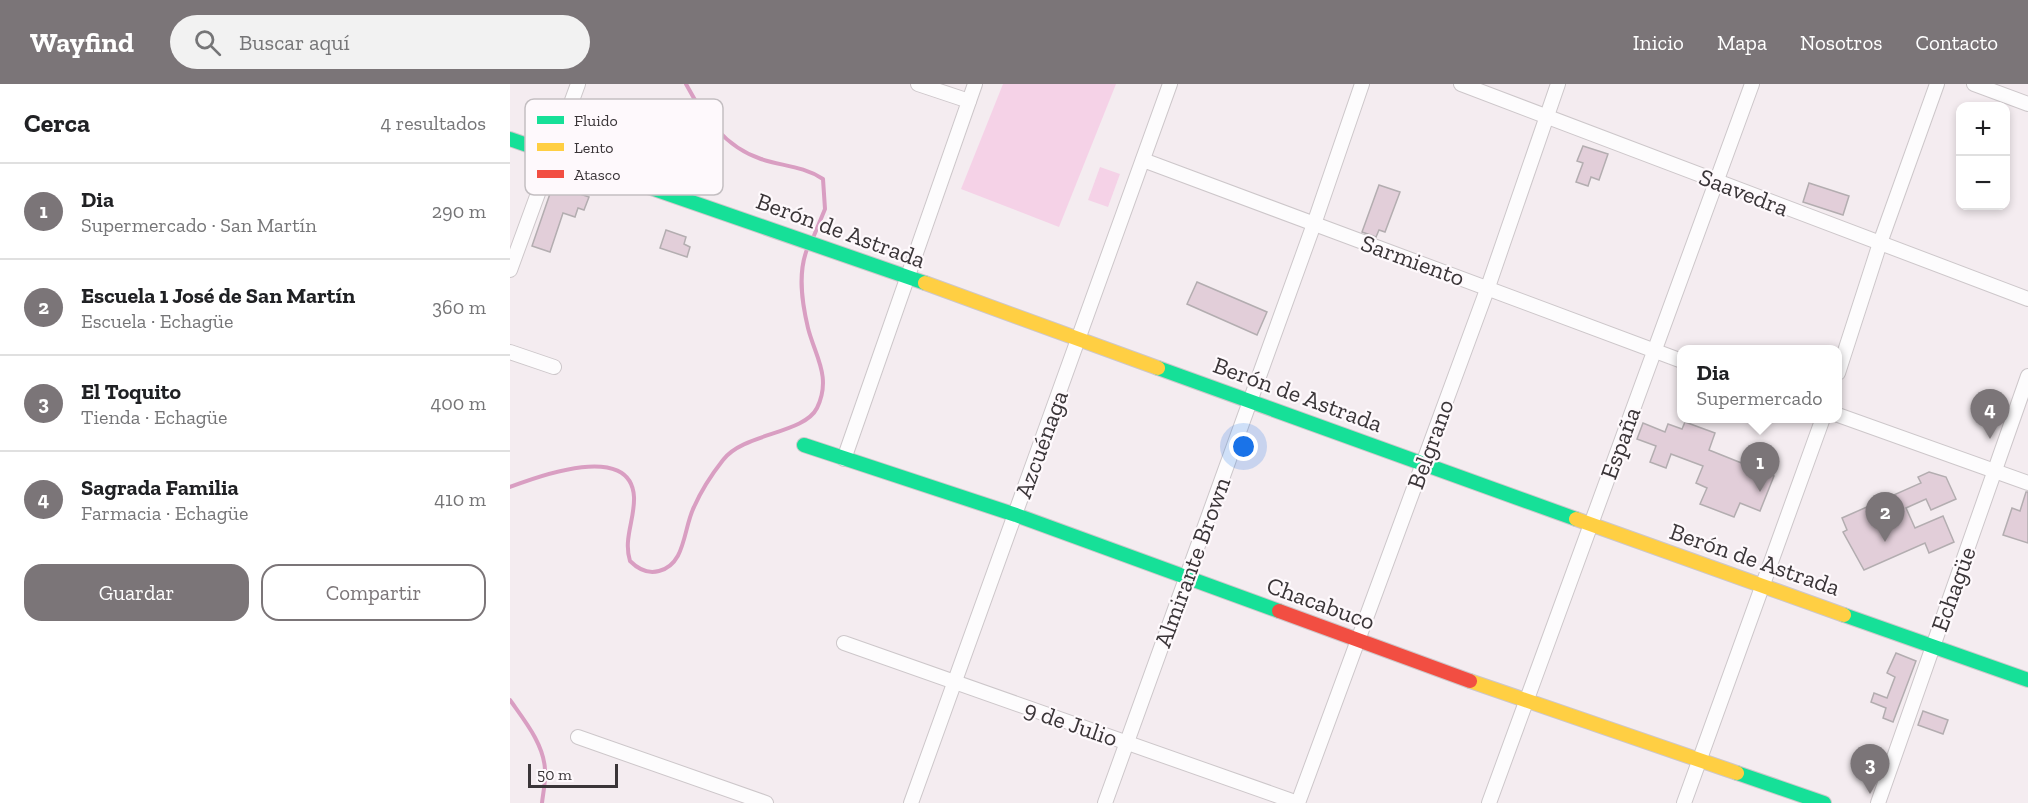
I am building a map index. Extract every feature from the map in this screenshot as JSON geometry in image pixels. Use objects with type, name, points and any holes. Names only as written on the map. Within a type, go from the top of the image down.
[{"type":"street","points":[[572,99],[578,84]]},
{"type":"street","points":[[918,84],[969,101]]},
{"type":"street","points":[[844,459],[905,277],[975,84]]},
{"type":"street","name":"Azcuénaga","points":[[912,803],[1170,84]]},
{"type":"street","name":"Almirante Brown","points":[[1105,803],[1314,224],[1362,84]]},
{"type":"street","name":"Saavedra","points":[[1461,84],[2028,299]]},
{"type":"street","name":"Belgrano","points":[[1298,803],[1488,287],[1558,84]]},
{"type":"street","name":"España","points":[[1489,803],[1752,84]]},
{"type":"street","points":[[1842,361],[1880,243],[1937,84]]},
{"type":"street","points":[[1974,84],[2028,104]]},
{"type":"street","name":"Berón de Astrada","points":[[510,139],[525,144]]},
{"type":"street","name":"Sarmiento","points":[[1143,160],[1677,359]]},
{"type":"street","points":[[510,270],[537,195]]},
{"type":"street","name":"Berón de Astrada","points":[[673,195],[839,252],[1591,525],[2028,680]]},
{"type":"street","points":[[510,352],[554,367]]},
{"type":"street","name":"Echagüe","points":[[1878,803],[2028,376]]},
{"type":"street","points":[[1842,416],[2028,483]]},
{"type":"street","points":[[1684,803],[1821,423]]},
{"type":"street","name":"Chacabuco","points":[[804,445],[1016,515],[1526,701],[1824,803]]},
{"type":"street","name":"9 de Julio","points":[[844,643],[1298,803]]},
{"type":"street","points":[[578,737],[766,803]]},
{"type":"street","points":[[726,803],[731,789]]},
{"type":"shaded area","points":[[1003,84],[1116,84],[1059,227],[961,189]]},
{"type":"shaded area","points":[[1100,167],[1120,174],[1108,207],[1088,200]]},
{"type":"building","points":[[1583,146],[1608,154],[1599,180],[1591,177],[1588,186],[1576,182],[1583,163],[1577,161]]},
{"type":"building","points":[[1809,183],[1849,196],[1843,215],[1803,202]]},
{"type":"building","points":[[1379,185],[1400,192],[1385,232],[1379,230],[1376,237],[1362,232]]},
{"type":"building","points":[[550,195],[589,197],[584,210],[578,208],[575,217],[563,213],[550,252],[532,246]]},
{"type":"building","points":[[666,230],[686,237],[684,244],[690,247],[687,257],[660,248]]},
{"type":"building","points":[[1197,282],[1267,312],[1257,335],[1187,304]]},
{"type":"building","points":[[1643,423],[1665,432],[1668,424],[1682,429],[1685,423],[1688,423],[1715,433],[1709,450],[1774,476],[1760,511],[1740,503],[1734,517],[1700,504],[1707,488],[1696,483],[1703,466],[1671,454],[1666,468],[1650,462],[1656,446],[1637,439]]},
{"type":"building","points":[[1929,472],[1946,477],[1956,499],[1931,510],[1926,499],[1906,508],[1915,528],[1943,516],[1954,542],[1929,553],[1925,543],[1864,570],[1843,532],[1847,530],[1842,518],[1921,483],[1918,477]]},
{"type":"building","points":[[2026,492],[2028,492],[2028,543],[2003,535],[2012,508],[2020,511]]},
{"type":"building","points":[[1896,653],[1916,661],[1893,722],[1883,718],[1886,708],[1871,702],[1874,693],[1887,698],[1895,677],[1887,673]]},
{"type":"building","points":[[1923,711],[1948,720],[1943,734],[1918,725]]},
{"type":"waterway","points":[[686,84],[695,99]]},
{"type":"waterway","points":[[723,135],[748,154],[800,169],[823,179],[825,209],[813,238]]},
{"type":"waterway","points":[[510,487],[541,476],[582,467],[601,467],[617,471],[629,480],[634,497],[628,537],[630,561],[647,571],[655,572],[668,567],[679,553],[690,516],[700,495],[723,460],[744,444],[800,423],[810,417],[817,408],[821,397],[823,376],[808,328],[802,288],[803,267],[808,247]]},
{"type":"waterway","points":[[510,700],[532,733],[544,760],[545,783],[542,803]]},
{"type":"traffic: fast","points":[[510,139],[525,144]]},
{"type":"traffic: fast","points":[[671,195],[925,283]]},
{"type":"traffic: fast","points":[[1158,368],[1576,519]]},
{"type":"traffic: fast","points":[[804,445],[1016,515],[1279,611]]},
{"type":"traffic: fast","points":[[1844,615],[2028,680]]},
{"type":"traffic: fast","points":[[1737,773],[1824,803]]},
{"type":"traffic: slow","points":[[925,283],[1158,368]]},
{"type":"traffic: slow","points":[[1576,519],[1844,615]]},
{"type":"traffic: slow","points":[[1470,681],[1737,773]]},
{"type":"traffic: jam","points":[[1279,611],[1470,681]]},
{"type":"place","name":"Sagrada Familia","points":[[1990,439]]},
{"type":"place","name":"Dia","points":[[1760,492]]},
{"type":"place","name":"Escuela 1 José de San Martín","points":[[1885,542]]},
{"type":"place","name":"El Toquito","points":[[1870,794]]}]
